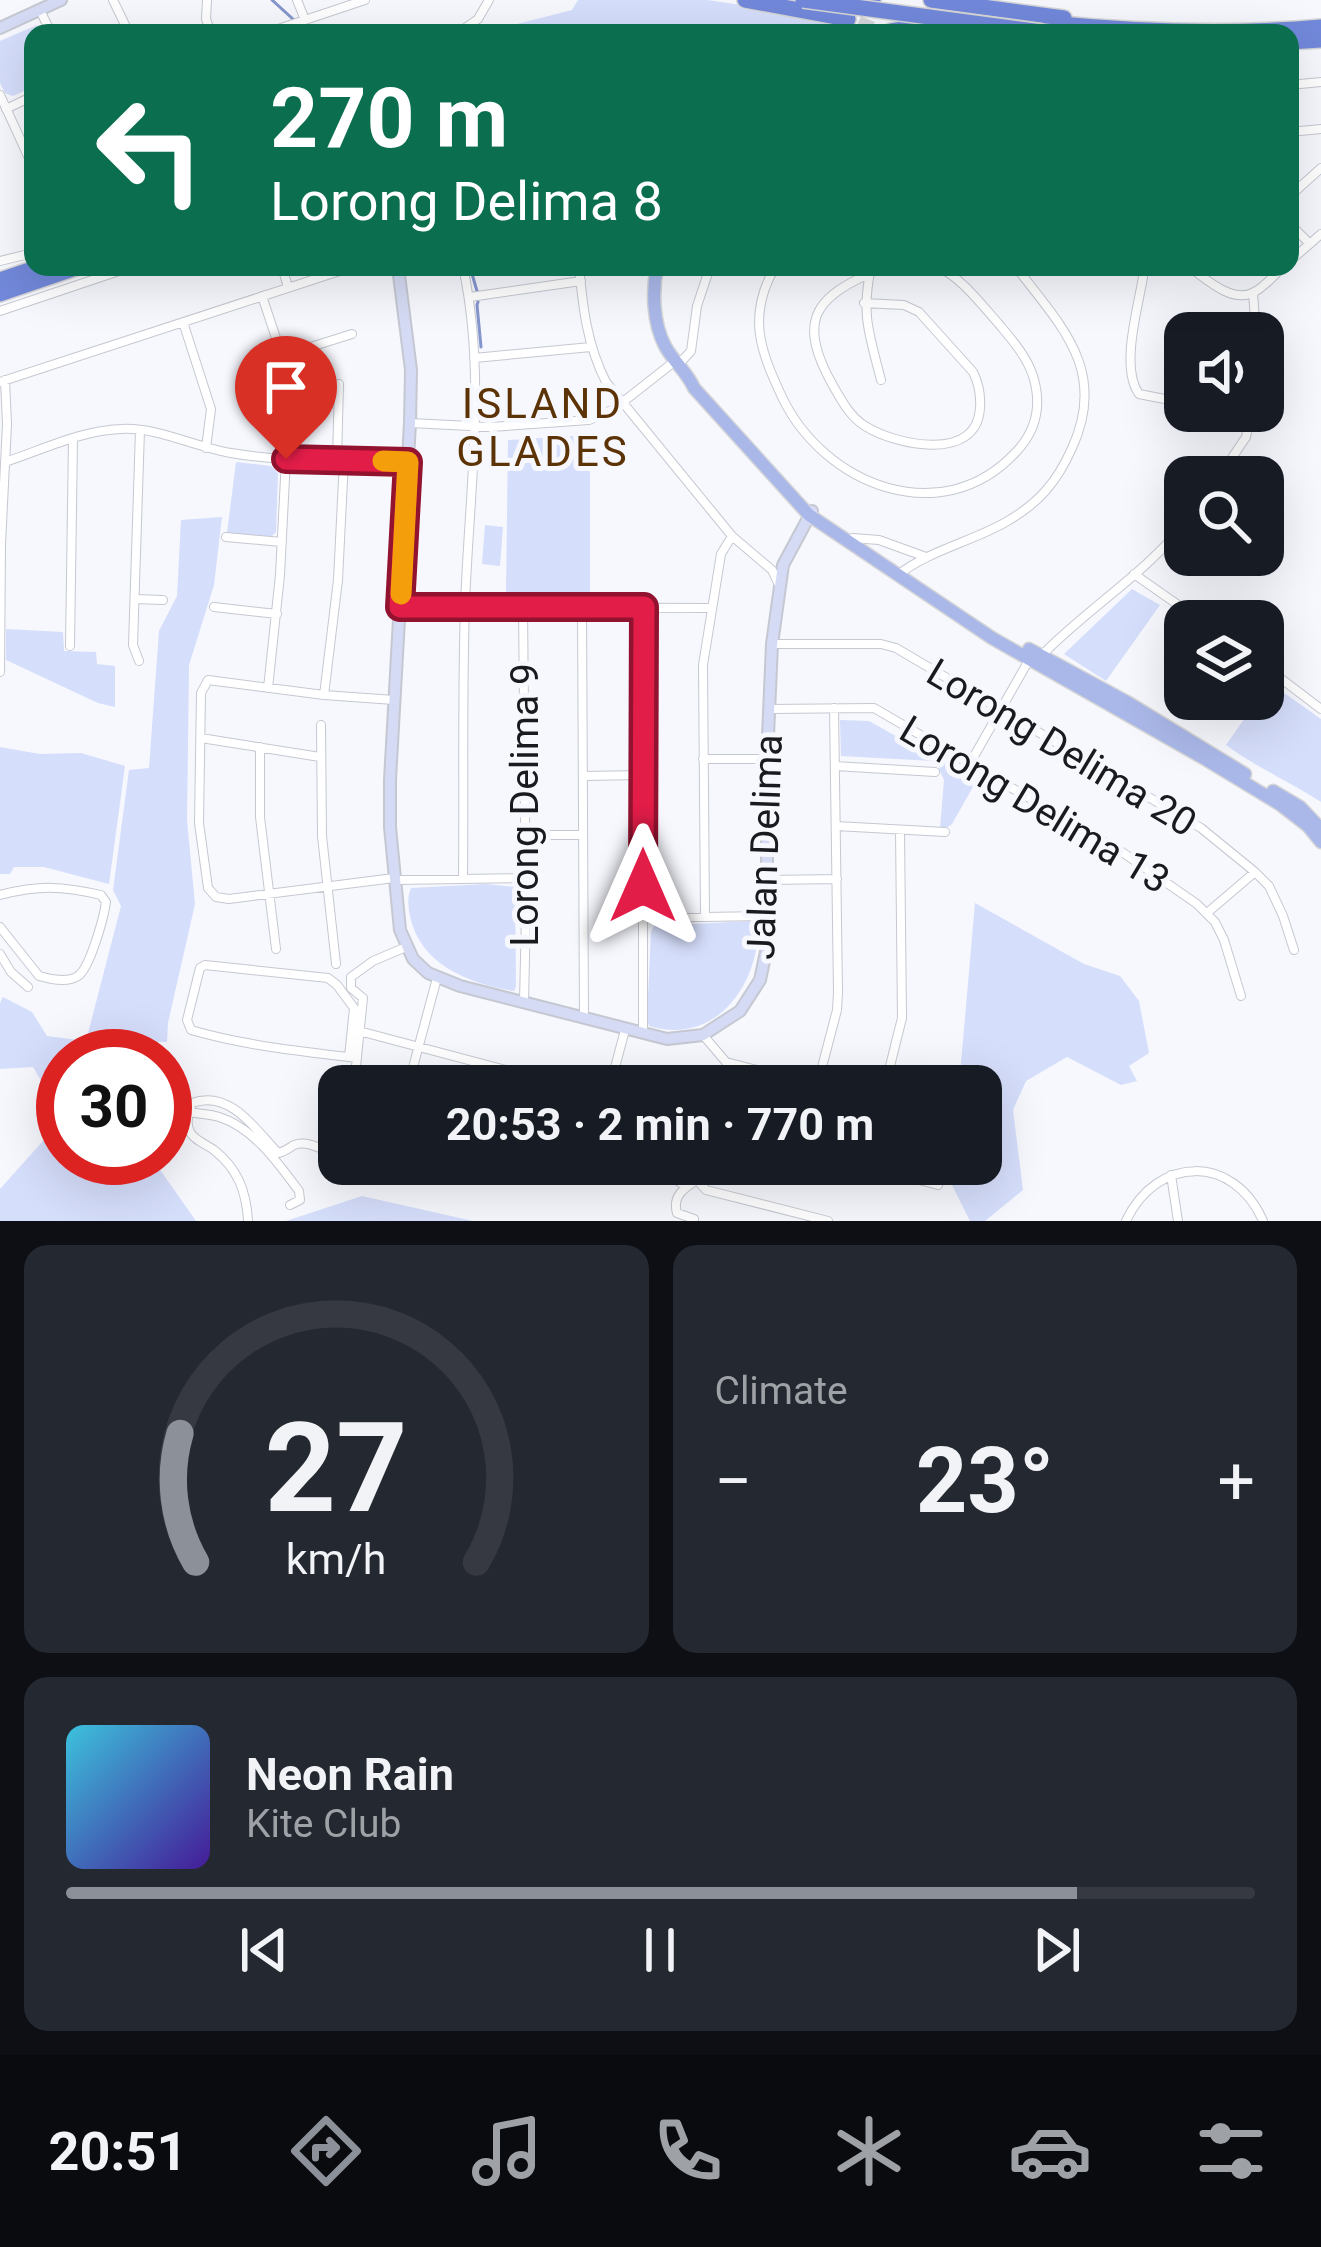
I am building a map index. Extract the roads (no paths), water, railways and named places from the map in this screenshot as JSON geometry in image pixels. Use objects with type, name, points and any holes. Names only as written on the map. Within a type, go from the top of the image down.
[{"type":"highway","points":[[745,0],[835,24]]},
{"type":"highway","points":[[803,0],[872,4],[1009,24]]},
{"type":"highway","points":[[924,24],[918,14],[932,0],[1091,24]]},
{"type":"highway","points":[[0,294],[53,276]]},
{"type":"main road","points":[[653,276],[657,321],[674,365],[755,458],[809,511],[1035,658],[1281,806],[1321,842]]},
{"type":"main road","points":[[809,511],[900,573]]},
{"type":"main road","points":[[1035,658],[1127,702],[1300,806],[1321,829]]},
{"type":"street","points":[[0,28],[61,0]]},
{"type":"street","points":[[297,0],[303,20]]},
{"type":"street","points":[[292,24],[364,0]]},
{"type":"street","points":[[471,24],[489,0]]},
{"type":"street","points":[[40,10],[47,24]]},
{"type":"street","points":[[0,95],[24,148]]},
{"type":"street","points":[[6,109],[24,100]]},
{"type":"street","points":[[1299,233],[1310,244]]},
{"type":"street","points":[[1299,253],[1321,234]]},
{"type":"street","points":[[0,311],[104,276]]},
{"type":"street","points":[[285,276],[288,287]]},
{"type":"street","points":[[0,672],[2,381],[323,276]]},
{"type":"street","points":[[397,276],[411,370],[390,780],[402,938],[419,965],[460,986],[643,1035],[667,1039],[704,1035],[726,1062],[737,1065]]},
{"type":"street","points":[[463,879],[465,607],[475,427],[465,276]]},
{"type":"street","points":[[581,276],[591,347],[606,382],[732,536],[772,570],[779,585]]},
{"type":"street","points":[[410,423],[475,427],[604,416],[691,351],[707,276]]},
{"type":"street","points":[[771,276],[761,299],[759,340],[786,405],[806,435],[850,473],[888,488],[928,493],[966,486],[996,472],[1028,438],[1038,402],[1034,380],[1018,347],[951,276]]},
{"type":"street","points":[[860,276],[833,292],[820,310],[814,335],[817,356],[845,406],[866,427],[915,444],[958,440],[971,434],[980,413],[979,383],[973,372],[919,312],[904,305],[864,303]]},
{"type":"street","points":[[869,276],[864,303],[881,380]]},
{"type":"street","points":[[900,573],[1004,524],[1032,505],[1056,481],[1077,437],[1087,390],[1078,354],[1023,276]]},
{"type":"street","points":[[1202,276],[1233,293],[1253,293],[1273,276]]},
{"type":"street","points":[[1143,277],[1130,364],[1132,386],[1138,394],[1164,399]]},
{"type":"street","points":[[470,298],[581,281]]},
{"type":"street","points":[[1253,293],[1254,312]]},
{"type":"street","points":[[262,296],[282,356]]},
{"type":"street","points":[[183,321],[211,410],[206,448]]},
{"type":"street","points":[[263,362],[352,334]]},
{"type":"street","points":[[474,358],[591,347]]},
{"type":"street","points":[[324,695],[338,580],[339,384]]},
{"type":"street","points":[[268,688],[282,542],[282,395]]},
{"type":"street","points":[[5,462],[107,430],[140,430],[206,448],[283,459],[408,462]]},
{"type":"street","points":[[139,661],[133,645],[140,430]]},
{"type":"street","points":[[70,646],[73,439]]},
{"type":"street","name":"Jalan Delima","points":[[704,1035],[740,1011],[760,980],[767,947],[772,644],[783,565],[809,511]]},
{"type":"street","points":[[705,917],[702,682],[721,554],[732,536]]},
{"type":"street","points":[[226,537],[282,542]]},
{"type":"street","points":[[853,538],[879,540],[926,557]]},
{"type":"street","points":[[969,765],[1035,658],[1164,549]]},
{"type":"street","points":[[759,560],[783,565]]},
{"type":"street","points":[[1134,574],[1171,600]]},
{"type":"street","points":[[135,599],[164,601]]},
{"type":"street","points":[[214,607],[277,614]]},
{"type":"street","points":[[400,607],[710,608]]},
{"type":"street","name":"Lorong Delima 9","points":[[523,607],[524,1004]]},
{"type":"street","points":[[582,607],[584,1019]]},
{"type":"street","points":[[643,1035],[644,607]]},
{"type":"street","name":"Lorong Delima 20","points":[[772,644],[886,644],[1184,816],[1269,886],[1294,950]]},
{"type":"street","points":[[394,700],[213,679],[204,683],[199,824],[208,889],[229,899],[395,879],[525,878]]},
{"type":"street","points":[[1284,681],[1321,709]]},
{"type":"street","points":[[823,1065],[837,1010],[834,708]]},
{"type":"street","name":"Lorong Delima 13","points":[[768,709],[874,708],[1122,853],[1207,913],[1224,940],[1241,996]]},
{"type":"street","points":[[321,725],[322,836],[336,964]]},
{"type":"street","points":[[201,737],[320,757]]},
{"type":"street","points":[[260,747],[260,817],[276,950]]},
{"type":"street","points":[[703,759],[767,759]]},
{"type":"street","points":[[835,766],[935,772]]},
{"type":"street","points":[[583,776],[643,775]]},
{"type":"street","points":[[836,826],[945,832]]},
{"type":"street","points":[[890,1065],[902,1018],[900,830]]},
{"type":"street","points":[[525,835],[584,835]]},
{"type":"street","points":[[1207,913],[1256,872]]},
{"type":"street","points":[[768,880],[837,879]]},
{"type":"street","points":[[0,895],[58,886],[101,895],[106,902],[86,966],[72,979],[39,976],[0,928]]},
{"type":"street","points":[[643,918],[767,916]]},
{"type":"street","points":[[401,924],[437,976]]},
{"type":"street","points":[[353,1057],[363,998],[351,988],[350,980],[373,961],[406,947]]},
{"type":"street","points":[[0,954],[11,973],[28,987]]},
{"type":"street","points":[[353,1057],[254,1046],[191,1030],[187,1020],[199,970],[206,965],[328,978],[354,1008],[353,1065]]},
{"type":"street","points":[[414,1065],[437,976]]},
{"type":"street","points":[[616,1065],[625,1030]]},
{"type":"street","points":[[359,1031],[487,1065]]},
{"type":"street","points":[[192,1105],[197,1100],[221,1102],[244,1117],[281,1154],[306,1143],[318,1148]]},
{"type":"street","points":[[192,1112],[236,1124],[260,1143],[299,1191],[300,1200],[290,1204]]},
{"type":"street","points":[[192,1136],[218,1153],[239,1177],[248,1220]]},
{"type":"street","points":[[1126,1221],[1147,1189],[1171,1174],[1194,1172],[1226,1180],[1248,1196],[1263,1221]]},
{"type":"street","points":[[1171,1174],[1178,1221]]},
{"type":"street","points":[[689,1185],[678,1195],[676,1210],[694,1219]]},
{"type":"street","points":[[702,1185],[828,1221]]},
{"type":"waterway","points":[[272,0],[294,20]]},
{"type":"waterway","points":[[473,276],[477,291]]},
{"type":"waterway","points":[[478,302],[481,347]]},
{"type":"tunnel","points":[[866,24],[876,0]]},
{"type":"district","name":"ISLAND GLADES","points":[[543,427]]}]
